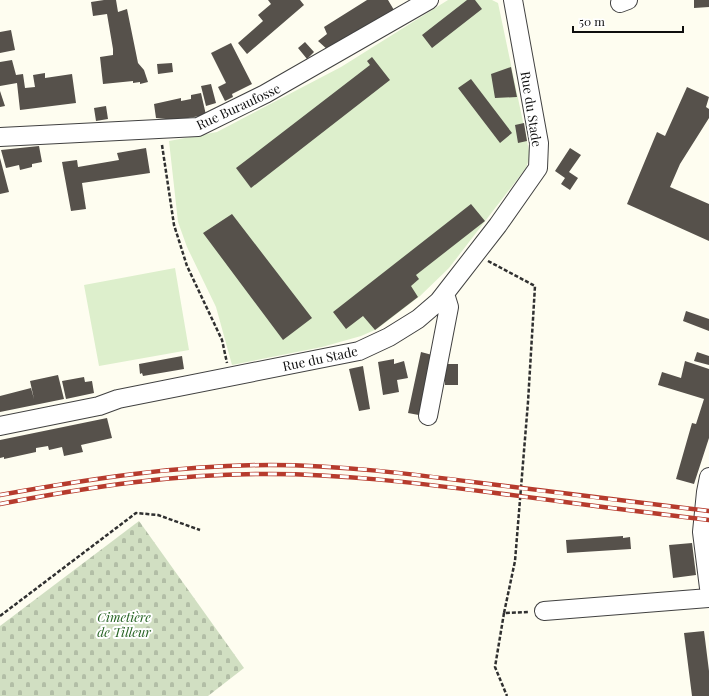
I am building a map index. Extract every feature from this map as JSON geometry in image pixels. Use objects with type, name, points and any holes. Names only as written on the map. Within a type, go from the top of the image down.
[{"type":"street","name":"Rue Buraufosse","points":[[0,137],[198,127],[266,94],[429,0]]},
{"type":"street","name":"Rue du Stade","points":[[0,426],[359,351],[388,337],[418,319],[445,294],[538,168],[538,136],[513,0]]},
{"type":"street","points":[[428,416],[449,307],[445,294]]},
{"type":"street","points":[[709,477],[702,532],[709,588]]},
{"type":"street","points":[[544,611],[709,598]]},
{"type":"path","points":[[160,130],[174,225],[187,266],[222,340],[230,377]]},
{"type":"path","points":[[475,255],[535,286],[528,402],[515,562],[504,613],[495,667],[507,696]]},
{"type":"path","points":[[0,616],[136,512],[158,515],[200,530]]},
{"type":"path","points":[[504,613],[544,611]]},
{"type":"green space","points":[[448,0],[492,0],[498,3],[530,156],[526,168],[449,268],[420,296],[377,329],[361,336],[322,347],[232,365],[216,307],[187,247],[178,222],[169,141],[217,132],[341,67]]},
{"type":"green space","points":[[175,268],[189,350],[99,366],[84,285]]},
{"type":"green space","name":"Cimetière de Tilleur","points":[[139,521],[244,668],[208,696],[0,696],[0,626]]},
{"type":"building","points":[[116,0],[118,12],[127,9],[138,63],[144,70],[148,82],[140,84],[140,82],[133,83],[133,81],[103,84],[100,57],[113,55],[113,49],[107,14],[93,16],[91,2]]},
{"type":"building","points":[[268,0],[300,0],[304,5],[247,54],[238,43],[263,21],[258,15],[271,4]]},
{"type":"building","points":[[367,0],[388,0],[394,10],[328,50],[318,41],[327,34],[324,27]]},
{"type":"building","points":[[467,0],[475,0],[482,9],[432,48],[422,35]]},
{"type":"building","points":[[694,0],[709,0],[709,7],[694,8]]},
{"type":"building","points":[[11,30],[15,50],[0,53],[0,32]]},
{"type":"building","points":[[305,42],[314,52],[307,59],[298,48]]},
{"type":"building","points":[[231,43],[252,84],[232,94],[233,97],[225,101],[218,87],[226,83],[211,53]]},
{"type":"building","points":[[372,57],[390,80],[251,188],[236,168],[370,65],[367,61]]},
{"type":"building","points":[[12,60],[16,75],[23,74],[25,88],[35,87],[33,75],[45,73],[45,78],[72,74],[76,103],[20,110],[17,83],[0,86],[0,62]]},
{"type":"building","points":[[172,63],[173,72],[158,74],[157,64]]},
{"type":"building","points":[[511,67],[517,97],[495,98],[491,74]]},
{"type":"building","points":[[471,79],[512,133],[500,143],[458,88]]},
{"type":"building","points":[[211,84],[216,103],[206,106],[201,86]]},
{"type":"building","points":[[687,87],[709,97],[706,107],[709,109],[709,118],[680,164],[670,187],[709,204],[709,241],[627,204],[657,132],[665,136]]},
{"type":"building","points":[[0,91],[5,106],[0,107]]},
{"type":"building","points":[[201,93],[206,115],[176,120],[156,118],[154,104],[181,98],[181,101],[191,99],[191,95]]},
{"type":"building","points":[[106,106],[108,119],[96,121],[94,108]]},
{"type":"building","points":[[524,123],[527,141],[518,143],[515,125]]},
{"type":"building","points":[[39,146],[42,162],[32,164],[32,167],[20,170],[19,165],[6,168],[1,150]]},
{"type":"building","points":[[146,148],[150,173],[82,183],[86,209],[71,211],[62,162],[77,160],[78,167],[119,160],[117,153]]},
{"type":"building","points":[[570,148],[581,155],[569,172],[578,178],[570,190],[561,184],[565,178],[555,171]]},
{"type":"building","points":[[0,158],[9,192],[0,194]]},
{"type":"building","points":[[471,204],[485,221],[416,275],[419,279],[411,286],[418,297],[375,330],[363,316],[346,329],[333,312]]},
{"type":"building","points":[[232,214],[312,318],[283,340],[203,233]]},
{"type":"building","points":[[686,311],[709,319],[709,331],[683,321]]},
{"type":"building","points":[[421,352],[436,356],[424,416],[408,413]]},
{"type":"building","points":[[697,352],[709,356],[709,365],[694,361]]},
{"type":"building","points":[[182,356],[184,369],[143,376],[142,373],[140,374],[139,364]]},
{"type":"building","points":[[394,359],[394,364],[404,361],[408,378],[397,380],[399,392],[383,395],[378,362]]},
{"type":"building","points":[[685,361],[709,369],[709,438],[694,484],[676,479],[692,423],[696,424],[704,399],[658,385],[662,372],[681,378]]},
{"type":"building","points":[[445,364],[458,364],[458,385],[445,385]]},
{"type":"building","points":[[363,366],[370,409],[359,411],[349,369]]},
{"type":"building","points":[[58,375],[64,399],[0,412],[0,396],[31,388],[34,399],[30,381]]},
{"type":"building","points":[[84,377],[85,382],[92,381],[94,393],[66,399],[62,381]]},
{"type":"building","points":[[107,418],[112,438],[81,445],[83,452],[64,456],[62,447],[49,450],[48,446],[36,448],[36,452],[4,459],[4,457],[0,458],[0,440]]},
{"type":"building","points":[[623,536],[623,538],[630,537],[631,549],[567,553],[566,540]]},
{"type":"building","points":[[692,543],[696,575],[673,578],[669,545]]},
{"type":"building","points":[[704,631],[709,671],[709,696],[692,696],[684,633]]},
{"type":"railway","points":[[0,495],[101,478],[168,470],[202,467],[297,465],[402,473],[709,511]]},
{"type":"railway","points":[[0,504],[134,482],[236,474],[297,474],[407,482],[709,520]]}]
